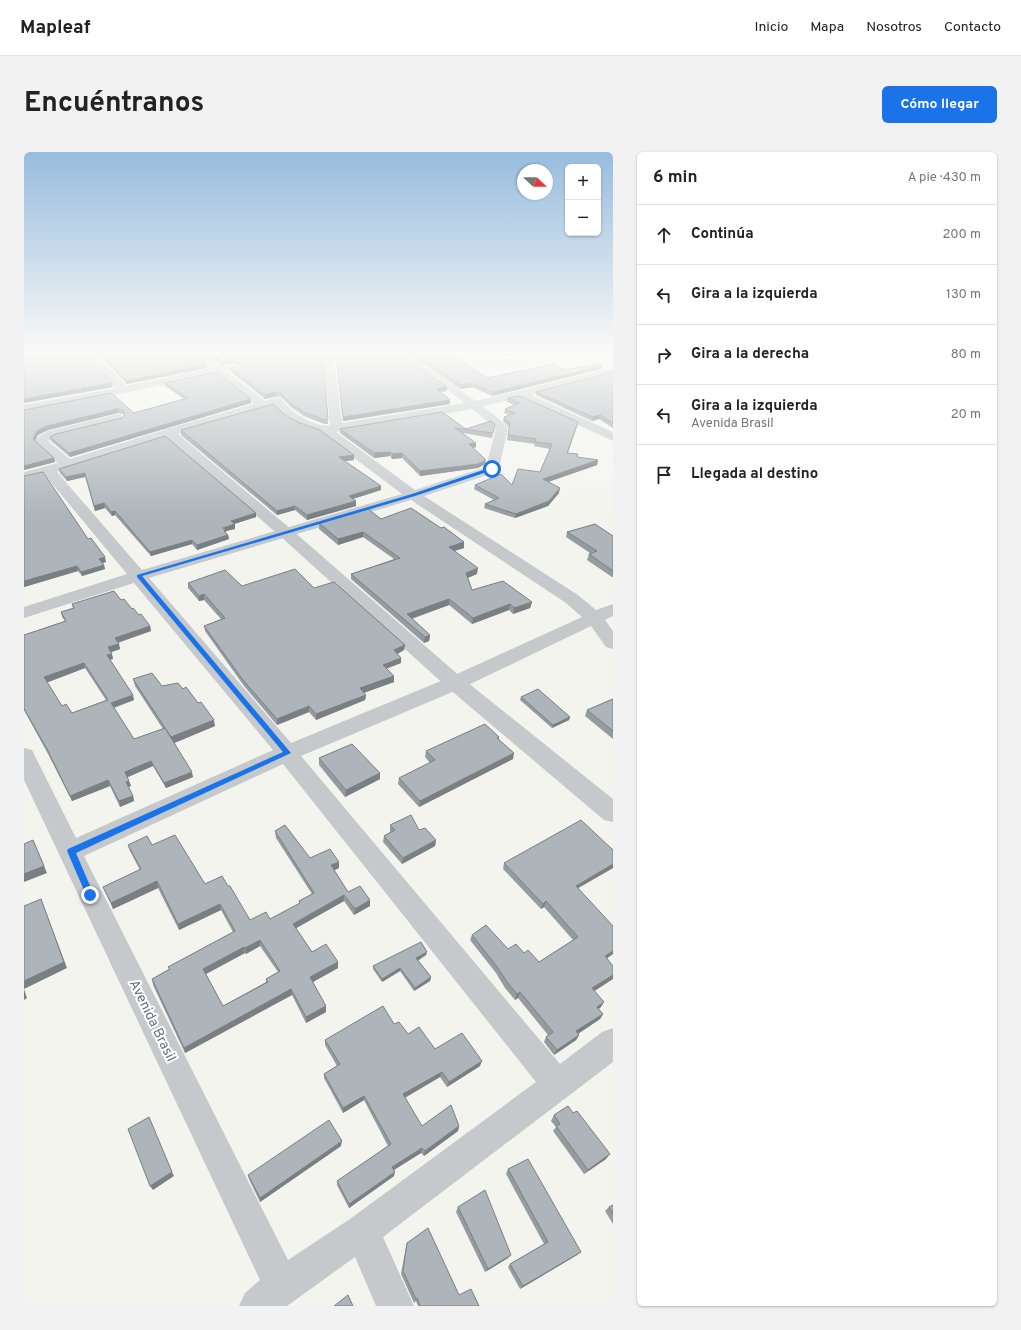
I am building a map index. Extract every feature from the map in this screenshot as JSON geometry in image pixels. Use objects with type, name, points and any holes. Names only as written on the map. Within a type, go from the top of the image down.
[{"type":"street","points":[[24,476],[253,408]]},
{"type":"street","points":[[280,408],[312,427],[331,429],[457,408]]},
{"type":"street","points":[[330,408],[331,429],[413,495],[572,599],[594,618],[613,643]]},
{"type":"street","points":[[24,613],[139,576],[413,495],[492,469],[502,427],[478,408]]},
{"type":"street","points":[[551,408],[611,435]]},
{"type":"street","points":[[118,418],[52,434],[43,439],[41,442],[139,576],[287,753],[558,1085]]},
{"type":"street","points":[[168,433],[286,533],[455,683],[613,813]]},
{"type":"street","points":[[71,851],[287,753],[455,683],[613,609]]},
{"type":"street","name":"Avenida Brasil","points":[[24,756],[43,798],[71,851],[270,1296]]},
{"type":"street","points":[[270,1296],[362,1231],[613,1043]]},
{"type":"street","points":[[362,1231],[395,1306]]},
{"type":"building","points":[[35,408],[128,408],[134,413],[153,408],[221,408],[69,453],[50,437],[56,434],[122,418],[125,415],[123,410],[117,409],[47,426],[37,431],[33,439],[54,458],[24,466],[24,410]]},
{"type":"building","points":[[259,408],[277,408],[285,415],[300,423],[320,430],[354,455],[339,457],[381,486],[349,496],[356,501],[307,515],[295,506],[277,511],[181,430]]},
{"type":"building","points":[[297,408],[327,408],[328,420],[324,420]]},
{"type":"building","points":[[342,408],[401,408],[343,417]]},
{"type":"building","points":[[546,408],[578,422],[567,453],[578,454],[577,457],[598,460],[543,479],[560,488],[549,501],[516,514],[485,504],[499,498],[475,485],[501,474],[512,485],[518,469],[540,472],[552,444],[535,442],[536,439],[508,435],[510,423],[504,417],[515,413],[505,409]]},
{"type":"building","points":[[572,408],[613,408],[613,423],[600,415],[593,417]]},
{"type":"building","points":[[442,412],[466,429],[491,421],[495,424],[493,433],[455,428],[476,443],[469,444],[486,460],[478,464],[420,471],[402,453],[374,453],[340,429]]},
{"type":"building","points":[[165,436],[256,513],[231,521],[235,524],[223,528],[226,530],[224,531],[228,535],[197,545],[192,540],[150,552],[115,511],[111,512],[104,503],[94,506],[85,473],[66,477],[59,469]]},
{"type":"building","points":[[43,472],[88,539],[91,538],[105,557],[99,559],[104,565],[81,572],[77,566],[24,581],[24,476]]},
{"type":"building","points":[[411,508],[441,528],[444,527],[464,542],[449,547],[478,568],[466,573],[472,590],[503,581],[532,602],[514,608],[510,604],[473,618],[449,599],[407,614],[430,635],[425,637],[351,574],[400,558],[363,532],[338,539],[319,523],[368,509],[381,519]]},
{"type":"building","points":[[595,524],[613,536],[613,571],[589,554],[597,551],[567,532]]},
{"type":"building","points":[[295,569],[314,588],[334,582],[405,645],[394,650],[401,658],[383,665],[394,676],[360,688],[366,695],[316,714],[309,706],[277,719],[243,680],[204,626],[225,618],[204,594],[199,596],[188,583],[225,570],[242,586]]},
{"type":"building","points":[[114,591],[121,600],[124,599],[132,609],[133,608],[139,615],[141,614],[150,626],[115,638],[119,644],[108,647],[112,654],[107,655],[133,695],[111,703],[134,739],[165,728],[192,772],[164,783],[151,761],[125,772],[129,781],[126,782],[133,796],[119,801],[108,780],[70,796],[47,749],[24,709],[24,635],[66,621],[61,612],[74,608],[72,604]],"holes":[[[84,663],[108,700],[72,713],[66,704],[62,706],[44,677]]]},
{"type":"building","points":[[152,673],[162,686],[178,683],[183,689],[186,687],[198,703],[201,702],[214,720],[171,737],[133,679]]},
{"type":"building","points":[[538,689],[570,717],[553,725],[521,697]]},
{"type":"building","points":[[613,699],[613,731],[587,710]]},
{"type":"building","points":[[485,724],[499,737],[497,738],[514,753],[420,801],[399,778],[435,760],[426,751]]},
{"type":"building","points":[[352,744],[380,773],[346,790],[319,758]]},
{"type":"building","points":[[411,815],[419,830],[425,828],[436,840],[403,858],[384,836],[395,830],[390,825]]},
{"type":"building","points":[[581,820],[613,850],[613,864],[576,886],[613,926],[613,951],[605,956],[613,966],[613,975],[592,988],[604,1002],[597,1007],[603,1014],[576,1031],[579,1035],[557,1050],[546,1037],[553,1032],[520,992],[517,994],[472,935],[486,925],[508,949],[516,944],[524,953],[528,950],[539,962],[578,937],[546,901],[543,904],[504,863]]},
{"type":"building","points":[[285,825],[310,858],[330,849],[339,862],[331,865],[348,892],[360,886],[370,900],[355,909],[344,895],[293,924],[312,952],[326,944],[338,962],[310,977],[326,1006],[306,1017],[291,989],[184,1048],[152,979],[170,969],[168,967],[235,931],[220,904],[178,924],[157,881],[111,903],[103,887],[141,869],[128,845],[147,836],[152,845],[175,835],[205,884],[222,876],[228,886],[230,886],[250,920],[266,912],[270,919],[300,903],[299,901],[314,893],[275,831]],"holes":[[[260,940],[280,971],[266,979],[268,982],[223,1006],[203,969]]]},
{"type":"building","points":[[33,840],[44,866],[24,874],[24,844]]},
{"type":"building","points":[[41,899],[64,962],[24,981],[24,906]]},
{"type":"building","points":[[421,942],[427,952],[416,958],[431,977],[415,988],[400,968],[382,979],[373,966]]},
{"type":"building","points":[[383,1006],[394,1024],[399,1022],[408,1034],[419,1027],[435,1049],[462,1033],[482,1061],[449,1082],[442,1072],[403,1094],[422,1126],[451,1105],[459,1126],[425,1151],[422,1148],[392,1167],[395,1172],[349,1204],[337,1181],[391,1144],[364,1096],[343,1108],[324,1074],[340,1064],[325,1040]]},
{"type":"building","points":[[568,1106],[573,1113],[577,1111],[610,1154],[588,1170],[556,1126],[560,1124],[554,1115]]},
{"type":"building","points":[[149,1117],[172,1172],[150,1186],[128,1129]]},
{"type":"building","points":[[329,1120],[342,1141],[260,1198],[248,1175]]},
{"type":"building","points":[[528,1159],[581,1252],[523,1286],[510,1264],[548,1242],[508,1169]]},
{"type":"building","points":[[485,1190],[511,1255],[488,1269],[458,1207]]},
{"type":"building","points":[[613,1205],[613,1214],[609,1207]]},
{"type":"building","points":[[428,1228],[459,1295],[471,1289],[479,1306],[420,1306],[403,1271],[407,1243]]},
{"type":"building","points":[[348,1295],[353,1306],[334,1306]]},
{"type":"route","points":[[90,895],[71,851],[287,753],[139,576],[413,495],[492,469]]}]
